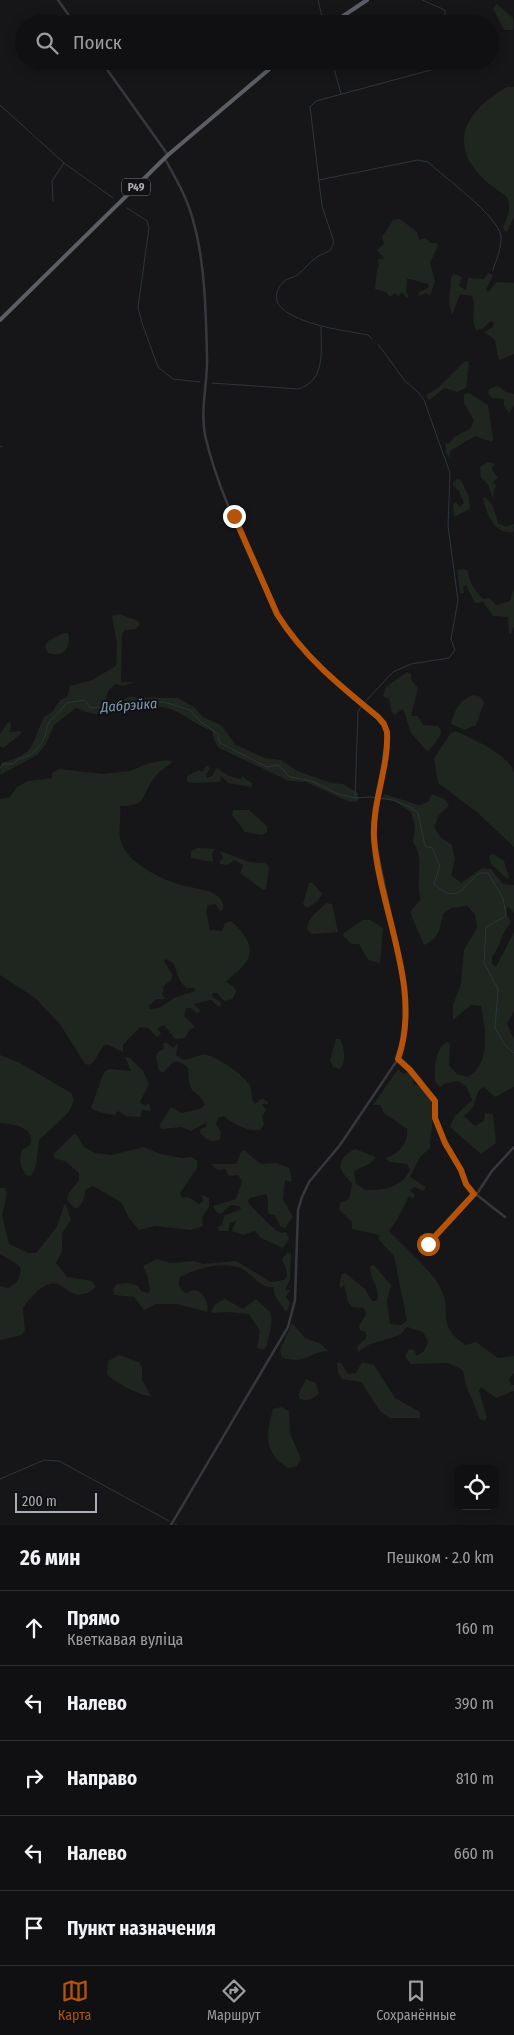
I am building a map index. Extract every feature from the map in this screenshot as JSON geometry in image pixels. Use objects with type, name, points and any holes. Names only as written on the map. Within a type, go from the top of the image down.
[{"type":"highway","points":[[344,15],[367,0]]},
{"type":"highway","name":"Р49","points":[[0,320],[166,157],[268,70]]},
{"type":"street","points":[[58,0],[69,15]]},
{"type":"street","points":[[107,70],[166,157],[190,212],[198,242],[207,355],[207,389],[203,416],[206,435],[234,516],[277,614],[286,629],[332,680],[384,724],[388,739],[378,793],[374,836],[404,978],[404,1041],[398,1059],[340,1144],[309,1182],[298,1210],[294,1300],[288,1326],[171,1525]]},
{"type":"street","points":[[398,1059],[410,1070],[435,1101],[435,1118],[445,1143],[461,1170],[466,1184],[475,1194],[505,1217]]},
{"type":"street","points":[[428,1244],[475,1194],[492,1171],[514,1147]]},
{"type":"shaded area","points":[[497,4],[513,18],[513,30],[504,30],[499,20],[499,15],[496,15],[493,8]]},
{"type":"shaded area","points":[[507,87],[514,87],[514,217],[507,232],[504,231],[503,227],[509,209],[507,197],[477,172],[468,159],[464,146],[468,123],[475,112],[484,103]]},
{"type":"shaded area","points":[[400,219],[417,232],[419,240],[426,238],[430,243],[437,243],[438,246],[430,263],[435,281],[430,296],[426,293],[419,296],[418,293],[429,287],[428,284],[410,279],[407,279],[406,292],[409,296],[407,298],[402,292],[398,296],[395,293],[390,297],[386,292],[375,289],[379,265],[377,260],[384,258],[377,250],[384,244],[382,237],[393,220]]},
{"type":"shaded area","points":[[488,273],[493,275],[486,290],[488,292],[497,282],[514,283],[514,354],[500,360],[495,340],[484,332],[493,327],[494,323],[491,321],[482,329],[476,330],[472,296],[460,294],[452,315],[449,303],[451,277],[454,274],[462,277],[459,286],[466,290],[468,278],[484,279]]},
{"type":"shaded area","points":[[465,361],[469,362],[466,388],[457,392],[444,388],[430,400],[427,398],[426,395],[438,388]]},
{"type":"shaded area","points":[[498,386],[506,392],[514,394],[514,405],[509,413],[504,406],[504,399],[492,398],[488,393],[489,389]]},
{"type":"shaded area","points":[[469,393],[488,405],[493,439],[492,442],[475,436],[450,451],[450,458],[446,453],[445,443],[448,444],[456,436],[470,429],[474,421],[464,403],[464,394]]},
{"type":"shaded area","points":[[487,462],[496,464],[491,468],[498,478],[492,483],[497,485],[494,489],[493,499],[488,484],[481,478],[480,467]]},
{"type":"shaded area","points":[[457,479],[461,480],[469,497],[470,509],[454,517],[453,504],[456,502],[460,507],[464,503],[459,491],[452,484]]},
{"type":"shaded area","points":[[486,497],[493,506],[498,523],[506,527],[514,524],[513,532],[501,530],[492,522],[484,504],[483,498]]},
{"type":"shaded area","points":[[464,569],[468,571],[471,583],[480,596],[483,599],[489,598],[496,605],[510,601],[514,588],[514,626],[511,634],[509,633],[508,617],[493,616],[483,602],[475,603],[466,585],[463,586],[464,593],[460,593],[457,570]]},
{"type":"shaded area","points":[[119,614],[136,620],[140,624],[136,629],[125,630],[122,634],[121,682],[134,682],[123,686],[115,684],[108,691],[105,702],[121,701],[128,697],[178,698],[194,707],[203,717],[221,725],[236,745],[265,758],[281,760],[297,771],[332,783],[343,784],[358,793],[358,801],[350,802],[306,782],[289,781],[219,748],[212,731],[167,708],[151,706],[103,714],[95,714],[76,708],[54,725],[46,744],[37,755],[0,775],[1,763],[21,756],[31,747],[44,717],[53,711],[60,700],[67,697],[70,686],[92,680],[116,666],[117,644],[112,616]]},
{"type":"shaded area","points":[[68,633],[69,638],[69,643],[65,650],[58,654],[48,653],[45,646],[48,641]]},
{"type":"shaded area","points":[[407,672],[411,674],[411,680],[418,688],[411,716],[418,716],[423,725],[438,726],[441,730],[440,736],[428,752],[411,733],[404,711],[402,709],[395,715],[392,713],[389,699],[383,696],[386,687]]},
{"type":"shaded area","points":[[473,695],[481,697],[484,703],[476,725],[465,730],[451,724],[458,706]]},
{"type":"shaded area","points":[[8,722],[11,723],[10,732],[20,731],[22,733],[3,748],[0,746],[0,734]]},
{"type":"shaded area","points":[[456,731],[498,753],[511,766],[514,773],[514,847],[478,813],[438,783],[434,758],[451,733]]},
{"type":"shaded area","points":[[167,760],[173,762],[156,776],[140,802],[129,806],[120,806],[120,839],[125,850],[136,862],[150,872],[181,885],[208,891],[220,898],[223,903],[223,910],[220,911],[215,904],[208,905],[206,911],[210,930],[222,931],[225,923],[231,921],[247,939],[250,950],[249,956],[242,968],[226,982],[233,986],[236,991],[233,999],[224,1001],[217,993],[213,993],[212,996],[221,1003],[221,1006],[219,1007],[211,1000],[193,1004],[200,1010],[197,1013],[191,1008],[186,1008],[184,1016],[195,1027],[189,1030],[185,1038],[175,1039],[164,1025],[157,1029],[161,1033],[157,1037],[148,1028],[140,1027],[123,1045],[123,1052],[106,1044],[89,1065],[85,1064],[60,1024],[35,998],[0,975],[0,799],[10,797],[17,787],[28,781],[52,778],[52,773],[59,769],[103,774],[130,771],[149,763]],"holes":[[[166,959],[174,964],[180,981],[186,988],[195,988],[195,991],[174,998],[159,1008],[150,1009],[149,1006],[156,999],[166,999],[162,995],[164,986],[172,979],[172,974],[164,961]]]},
{"type":"shaded area","points":[[206,765],[210,768],[206,775],[207,778],[212,776],[217,768],[229,776],[241,779],[242,776],[253,784],[251,787],[228,783],[221,776],[220,782],[191,783],[187,781],[187,776],[199,770],[203,772]]},
{"type":"shaded area","points":[[384,794],[419,805],[428,802],[432,794],[444,799],[449,805],[439,815],[434,827],[441,838],[452,845],[455,859],[451,875],[461,883],[482,868],[491,869],[503,884],[514,885],[514,913],[509,907],[507,908],[506,914],[511,922],[492,957],[492,964],[496,967],[514,932],[514,1011],[507,1024],[514,1039],[514,1087],[495,1097],[484,1087],[479,1090],[473,1107],[464,1116],[475,1126],[484,1121],[485,1113],[493,1114],[496,1143],[481,1154],[450,1127],[455,1116],[472,1100],[466,1086],[458,1081],[446,1083],[440,1087],[435,1082],[435,1065],[438,1054],[443,1045],[448,1042],[450,1045],[449,1065],[457,1074],[467,1077],[475,1071],[483,1055],[485,1035],[481,1006],[471,1005],[453,1020],[453,1005],[461,984],[464,950],[477,928],[475,914],[467,906],[451,908],[443,914],[436,936],[424,945],[410,912],[421,899],[419,891],[419,857],[413,842],[415,826],[411,812],[394,801],[382,799]]},
{"type":"shaded area","points":[[233,810],[249,810],[267,826],[267,832],[262,835],[245,832],[232,815]]},
{"type":"shaded area","points":[[198,848],[215,849],[212,854],[213,862],[191,858],[191,851]]},
{"type":"shaded area","points":[[220,851],[249,862],[265,863],[269,867],[266,889],[263,890],[240,873],[243,865],[234,860],[227,865],[220,864],[223,858]]},
{"type":"shaded area","points":[[493,854],[504,861],[509,877],[507,879],[491,864],[489,856]]},
{"type":"shaded area","points":[[309,883],[313,883],[322,894],[318,901],[307,908],[303,904]]},
{"type":"shaded area","points":[[326,903],[332,904],[338,932],[312,934],[307,929],[309,921]]},
{"type":"shaded area","points":[[362,920],[370,920],[383,928],[380,963],[368,960],[359,944],[352,944],[343,936],[344,933]]},
{"type":"shaded area","points":[[336,1039],[340,1039],[344,1050],[344,1062],[340,1069],[333,1067],[330,1060]]},
{"type":"shaded area","points":[[166,1042],[173,1048],[178,1043],[176,1055],[184,1060],[201,1055],[211,1056],[237,1072],[248,1082],[255,1104],[262,1098],[268,1102],[268,1104],[262,1104],[266,1110],[262,1117],[264,1125],[260,1130],[241,1127],[224,1116],[218,1118],[216,1124],[221,1133],[220,1139],[214,1141],[209,1140],[200,1133],[200,1130],[207,1126],[205,1123],[191,1131],[181,1127],[162,1129],[159,1126],[171,1107],[182,1113],[200,1109],[205,1105],[190,1085],[188,1068],[185,1065],[180,1062],[173,1062],[164,1072],[159,1071],[156,1056],[158,1052],[164,1049],[163,1044]]},
{"type":"shaded area","points":[[0,1055],[20,1063],[66,1090],[72,1094],[74,1101],[68,1113],[39,1140],[36,1166],[31,1176],[26,1175],[20,1160],[22,1150],[30,1145],[30,1134],[22,1128],[0,1123]]},
{"type":"shaded area","points":[[125,1057],[130,1058],[143,1071],[149,1084],[140,1102],[145,1106],[149,1103],[151,1111],[142,1110],[140,1117],[126,1116],[118,1111],[115,1115],[109,1114],[91,1108],[104,1072],[109,1069],[131,1071]]},
{"type":"shaded area","points":[[398,1069],[403,1074],[408,1072],[413,1076],[413,1084],[422,1088],[428,1094],[432,1102],[433,1120],[430,1148],[420,1157],[410,1177],[426,1187],[423,1191],[415,1187],[410,1190],[415,1195],[413,1199],[409,1196],[389,1231],[422,1264],[439,1285],[445,1303],[447,1323],[456,1337],[466,1345],[476,1342],[498,1358],[514,1356],[514,1373],[509,1379],[511,1385],[514,1385],[514,1391],[496,1398],[481,1387],[479,1391],[487,1417],[485,1421],[480,1419],[466,1385],[463,1370],[448,1363],[411,1364],[405,1357],[409,1349],[414,1350],[417,1356],[424,1351],[428,1342],[423,1332],[407,1327],[400,1335],[368,1345],[358,1352],[357,1347],[366,1338],[366,1332],[360,1330],[359,1326],[366,1314],[364,1308],[352,1307],[348,1302],[344,1285],[341,1288],[339,1286],[342,1274],[345,1273],[365,1289],[372,1301],[377,1301],[376,1287],[370,1270],[370,1266],[374,1265],[391,1285],[387,1301],[390,1324],[401,1325],[407,1321],[394,1256],[378,1239],[380,1235],[352,1229],[352,1222],[339,1209],[340,1203],[349,1199],[352,1184],[343,1173],[341,1164],[346,1155],[355,1149],[376,1157],[371,1163],[354,1171],[356,1184],[366,1190],[392,1187],[402,1181],[410,1170],[407,1164],[390,1162],[385,1158],[402,1148],[406,1139],[407,1129],[384,1113],[380,1105],[373,1105]]},
{"type":"shaded area","points":[[74,1134],[77,1135],[84,1147],[95,1153],[111,1155],[144,1147],[160,1154],[182,1158],[192,1157],[197,1161],[197,1168],[180,1193],[182,1197],[190,1198],[199,1204],[203,1201],[202,1195],[209,1198],[209,1207],[202,1217],[203,1226],[191,1230],[155,1226],[139,1230],[129,1218],[121,1202],[93,1186],[85,1190],[83,1201],[76,1209],[67,1200],[68,1194],[79,1180],[79,1173],[65,1161],[55,1159],[53,1155]]},
{"type":"shaded area","points":[[244,1150],[263,1164],[277,1163],[289,1168],[292,1180],[291,1182],[285,1180],[283,1199],[293,1217],[285,1228],[280,1226],[275,1215],[269,1214],[266,1194],[248,1200],[249,1204],[275,1230],[282,1233],[286,1232],[289,1239],[283,1248],[261,1238],[255,1231],[243,1235],[232,1231],[236,1221],[230,1223],[228,1231],[219,1231],[218,1227],[222,1225],[224,1216],[241,1209],[239,1206],[231,1205],[218,1214],[213,1206],[236,1199],[242,1181],[238,1175],[230,1176],[227,1174],[226,1169],[218,1170],[211,1164],[236,1164],[241,1152]]},
{"type":"shaded area","points":[[0,1188],[5,1188],[7,1194],[2,1215],[9,1244],[28,1253],[36,1253],[57,1227],[64,1205],[66,1205],[71,1220],[62,1233],[62,1251],[56,1263],[67,1277],[92,1281],[96,1287],[88,1293],[78,1295],[57,1284],[42,1287],[23,1308],[25,1331],[21,1335],[0,1340],[0,1286],[8,1288],[14,1284],[19,1278],[21,1269],[17,1264],[0,1254]]},
{"type":"shaded area","points":[[288,1252],[291,1255],[290,1279],[285,1290],[290,1290],[286,1297],[290,1303],[287,1311],[285,1311],[274,1294],[274,1287],[265,1286],[241,1268],[225,1265],[194,1271],[180,1277],[180,1288],[186,1293],[196,1290],[200,1292],[206,1300],[207,1312],[177,1304],[156,1304],[144,1310],[134,1297],[114,1295],[113,1289],[117,1284],[128,1283],[138,1286],[141,1291],[148,1293],[150,1291],[148,1277],[143,1266],[157,1259],[171,1263],[194,1261],[203,1264],[236,1261],[271,1282],[284,1280],[287,1277],[282,1259]]},
{"type":"shaded area","points":[[225,1299],[243,1309],[256,1299],[270,1312],[271,1320],[267,1346],[263,1350],[257,1348],[260,1331],[249,1314],[213,1313],[211,1311],[215,1304]]},
{"type":"shaded area","points":[[292,1323],[305,1338],[321,1344],[328,1351],[297,1360],[282,1358],[280,1350]]},
{"type":"shaded area","points":[[119,1355],[139,1362],[142,1367],[142,1380],[151,1396],[127,1388],[107,1374],[108,1361]]},
{"type":"shaded area","points":[[362,1362],[374,1365],[395,1398],[420,1412],[420,1418],[390,1418],[380,1411],[361,1382],[342,1379],[338,1373],[337,1363],[341,1363],[348,1374],[356,1373]]},
{"type":"shaded area","points":[[306,1379],[316,1383],[319,1393],[311,1399],[305,1400],[300,1399],[298,1395]]},
{"type":"shaded area","points":[[281,1407],[289,1411],[290,1433],[301,1459],[297,1466],[288,1468],[274,1456],[268,1442],[273,1409]]},
{"type":"waterway","points":[[318,0],[322,15]]},
{"type":"waterway","points":[[422,0],[445,10],[445,15]]},
{"type":"waterway","points":[[334,70],[341,94]]},
{"type":"waterway","points":[[372,339],[368,335],[324,326],[290,314],[280,306],[276,295],[283,282],[297,275],[314,259],[330,250],[334,242],[322,206],[310,107],[316,101],[431,70]]},
{"type":"waterway","points":[[0,105],[64,163],[113,198]]},
{"type":"waterway","points":[[319,180],[418,160],[428,162],[481,208],[497,227],[501,240],[493,270]]},
{"type":"waterway","points":[[53,201],[52,181],[64,163]]},
{"type":"waterway","points":[[127,208],[147,221],[149,228],[138,307],[158,367],[173,379],[200,382]]},
{"type":"waterway","points":[[212,383],[298,389],[307,385],[318,372],[320,364],[321,327]]},
{"type":"waterway","points":[[365,702],[393,672],[411,664],[449,658],[455,650],[451,639],[458,600],[448,526],[450,473],[424,400],[405,381],[378,344]]},
{"type":"waterway","name":"Дабрэйка","points":[[0,768],[3,764],[13,764],[20,758],[28,756],[35,751],[45,736],[47,726],[66,703],[85,700],[90,708],[164,702],[190,710],[200,721],[218,734],[220,743],[267,767],[278,765],[290,777],[312,781],[336,793],[355,798],[370,797],[393,800],[410,807],[418,813],[425,846],[432,848],[440,866],[434,884],[442,890],[455,894],[480,873],[488,873],[503,898],[506,916],[486,927],[484,963],[498,989],[495,1028],[505,1045],[514,1053]]},
{"type":"waterway","points":[[355,798],[358,712],[361,707]]},
{"type":"waterway","points":[[0,1479],[44,1460],[59,1461],[169,1521]]},
{"type":"route","points":[[234,516],[277,614],[286,629],[332,680],[378,717],[384,724],[387,732],[388,739],[377,803],[374,836],[404,978],[404,1041],[398,1059],[410,1070],[435,1101],[437,1108],[435,1118],[445,1143],[461,1170],[468,1188],[474,1194],[428,1244]]}]
